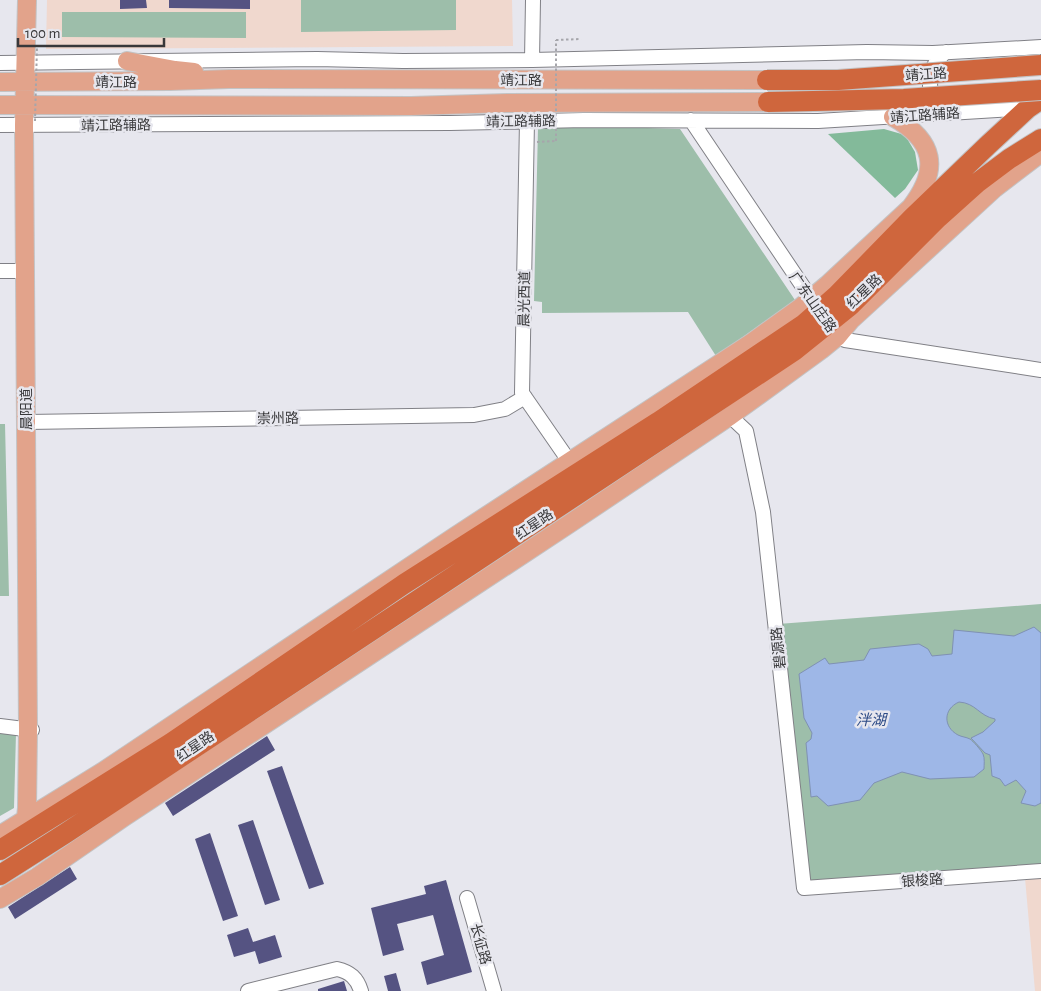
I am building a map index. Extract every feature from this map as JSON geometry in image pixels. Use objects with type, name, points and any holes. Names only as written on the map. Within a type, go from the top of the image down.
[{"type":"highway","name":"靖江路","points":[[767,80],[838,80],[1041,65]]},
{"type":"highway","name":"靖江路","points":[[768,102],[904,99],[1041,90]]},
{"type":"highway","name":"红星路","points":[[0,876],[40,850],[72,841],[90,817],[794,351],[824,317],[837,295],[919,210],[1037,105]]},
{"type":"highway","name":"红星路","points":[[919,210],[977,183],[1009,159],[1041,139]]},
{"type":"highway","name":"红星路","points":[[0,850],[25,826],[72,805],[171,743],[404,584],[658,422],[804,324],[824,317]]},
{"type":"highway","points":[[824,317],[851,320]]},
{"type":"highway","points":[[49,805],[72,805]]},
{"type":"main road","name":"晨阳道","points":[[27,0],[29,116],[30,730],[33,791],[41,801],[49,805]]},
{"type":"main road","name":"晨阳道","points":[[27,63],[32,0]]},
{"type":"main road","points":[[127,61],[229,78]]},
{"type":"main road","name":"靖江路","points":[[0,81],[27,63],[170,81],[229,78],[767,80]]},
{"type":"main road","points":[[0,105],[17,96],[27,63]]},
{"type":"main road","name":"靖江路","points":[[0,105],[29,116],[202,104],[228,106],[768,102]]},
{"type":"main road","name":"晨阳道","points":[[29,116],[25,271],[29,422]]},
{"type":"main road","points":[[894,117],[909,126],[927,147],[929,162],[919,210]]},
{"type":"main road","points":[[851,320],[995,188],[1041,153]]},
{"type":"main road","points":[[0,835],[25,826],[49,805],[111,767],[570,461],[751,343],[824,317],[821,350],[730,416],[72,841],[52,866],[0,899]]},
{"type":"main road","name":"晨阳道","points":[[25,826],[30,730]]},
{"type":"street","points":[[532,60],[533,0]]},
{"type":"street","points":[[0,63],[317,59],[403,61],[532,60],[709,55],[946,52],[1041,47]]},
{"type":"street","points":[[909,52],[922,68],[926,82],[924,105],[914,116]]},
{"type":"street","points":[[944,114],[933,105],[930,81],[933,66],[938,58],[946,52]]},
{"type":"street","name":"靖江路辅路","points":[[0,125],[29,116],[139,125],[691,120],[717,122],[818,121],[944,114],[1037,105]]},
{"type":"street","points":[[139,125],[176,116],[200,114],[228,106]]},
{"type":"street","name":"广东山庄路","points":[[691,120],[824,317],[845,340],[1041,370]]},
{"type":"street","name":"晨光西道","points":[[527,121],[522,393],[570,461]]},
{"type":"street","points":[[0,271],[25,271]]},
{"type":"street","name":"崇州路","points":[[29,422],[474,415],[505,409],[525,397]]},
{"type":"street","name":"碧源路","points":[[730,416],[746,431],[763,512],[804,888]]},
{"type":"street","points":[[0,726],[30,730]]},
{"type":"street","name":"银梭路","points":[[804,888],[1041,872]]},
{"type":"street","name":"长征路","points":[[467,898],[494,991]]},
{"type":"street","points":[[248,991],[337,969],[347,971],[355,978],[361,991]]},
{"type":"path","points":[[527,142],[556,142],[556,40],[581,39]]},
{"type":"path","points":[[27,63],[29,116]]},
{"type":"shaded area","points":[[47,0],[512,0],[513,46],[46,49]]},
{"type":"shaded area","points":[[1041,877],[1041,991],[1035,991],[1025,878]]},
{"type":"green space","points":[[301,0],[456,0],[456,30],[301,32]]},
{"type":"green space","points":[[62,12],[246,12],[246,38],[62,37]]},
{"type":"green space","points":[[615,127],[680,129],[795,300],[716,356],[688,312],[542,313],[542,302],[534,301],[538,128]]},
{"type":"green space","points":[[884,129],[905,135],[915,152],[918,170],[905,189],[895,198],[828,134]]},
{"type":"green space","points":[[0,424],[5,424],[9,596],[0,596]]},
{"type":"green space","points":[[1041,604],[1041,868],[806,885],[778,624]]},
{"type":"green space","points":[[0,732],[16,733],[14,808],[0,816]]},
{"type":"water","name":"泮湖","points":[[1034,627],[1041,633],[1041,803],[1035,806],[1021,803],[1026,791],[1016,780],[1005,786],[1000,779],[992,776],[990,755],[985,753],[971,738],[983,732],[995,719],[970,705],[959,702],[950,709],[947,718],[948,723],[953,732],[970,739],[983,754],[984,769],[974,777],[930,779],[902,772],[874,783],[860,800],[828,806],[817,796],[811,797],[806,743],[811,739],[812,733],[804,718],[799,674],[825,658],[829,664],[864,660],[870,649],[919,644],[928,649],[932,656],[952,654],[954,630],[1014,636]]},
{"type":"building","points":[[120,0],[146,0],[147,8],[120,9]]},
{"type":"building","points":[[169,0],[250,0],[250,9],[169,8]]},
{"type":"building","points":[[267,736],[275,750],[173,816],[165,803]]},
{"type":"building","points":[[282,766],[324,884],[309,889],[267,771]]},
{"type":"building","points":[[253,820],[280,900],[265,905],[238,825]]},
{"type":"building","points":[[210,833],[238,916],[223,921],[195,839]]},
{"type":"building","points":[[70,867],[77,879],[15,919],[8,907]]},
{"type":"building","points":[[446,880],[472,972],[427,985],[421,962],[444,955],[433,915],[397,924],[404,950],[383,956],[371,908],[426,894],[424,886]]},
{"type":"building","points":[[248,928],[253,942],[275,935],[282,957],[259,964],[255,951],[234,957],[227,935]]},
{"type":"building","points":[[396,973],[401,991],[388,991],[384,976]]},
{"type":"building","points":[[344,981],[347,991],[318,991],[318,989]]}]
